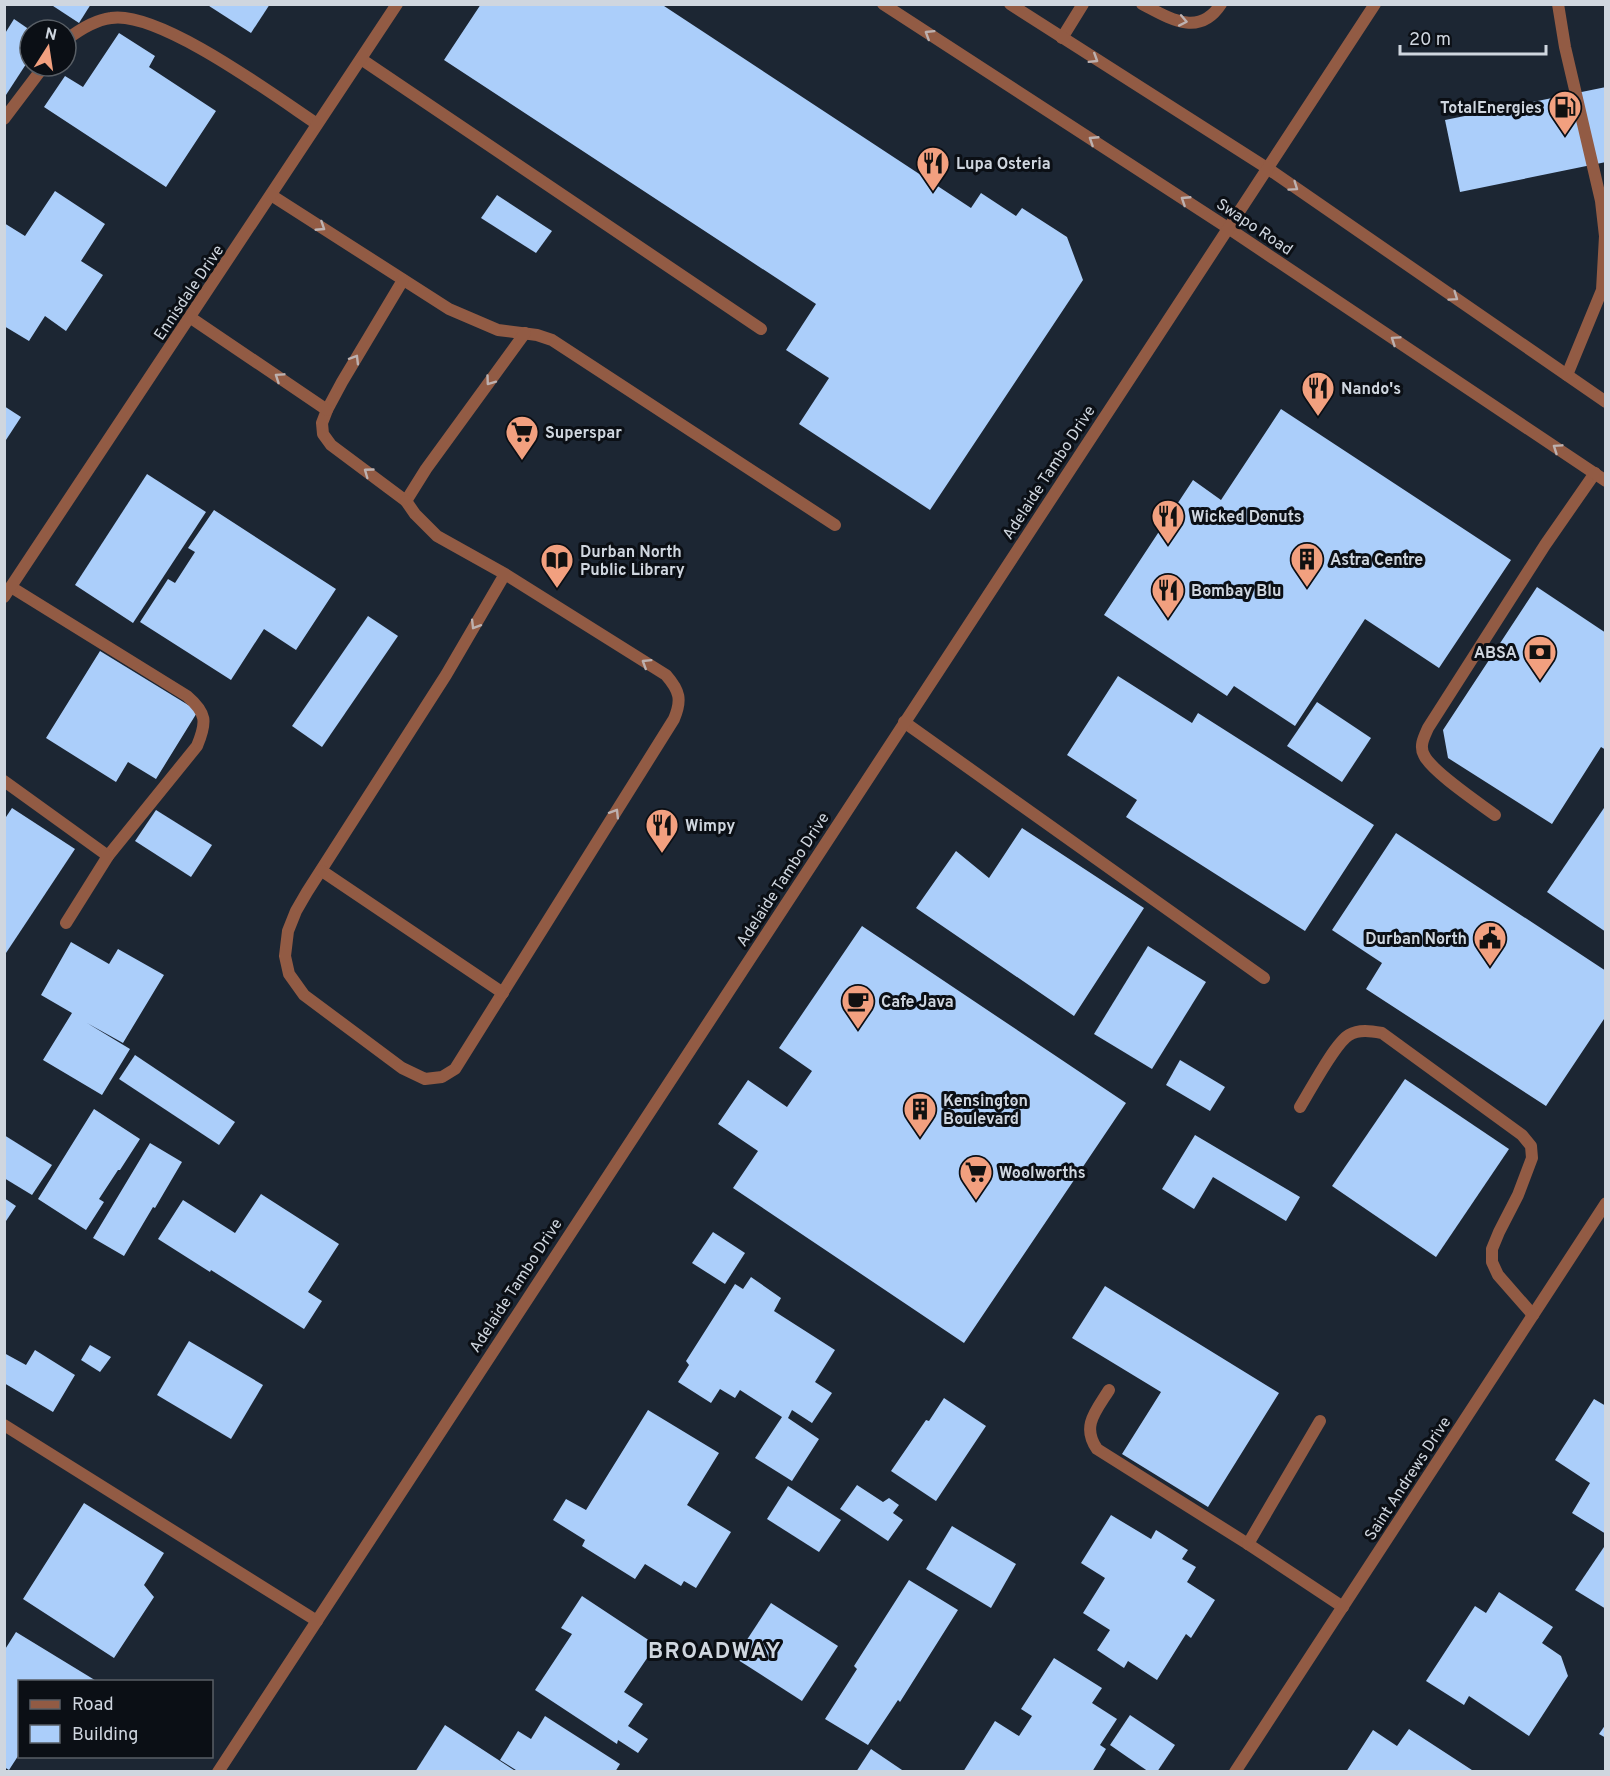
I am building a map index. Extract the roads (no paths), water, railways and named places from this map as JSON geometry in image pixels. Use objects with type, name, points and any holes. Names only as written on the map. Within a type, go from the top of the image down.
[{"type":"street","name":"Ennisdale Drive","points":[[8,592],[397,4]]},
{"type":"street","name":"Swapo Road","points":[[883,4],[1228,228],[1605,481]]},
{"type":"street","points":[[1010,4],[1267,168],[1605,402]]},
{"type":"street","points":[[1062,38],[1083,4]]},
{"type":"street","points":[[1142,4],[1166,17],[1188,25],[1204,21],[1221,4]]},
{"type":"street","name":"Adelaide Tambo Drive","points":[[218,1772],[1375,4]]},
{"type":"street","points":[[1558,4],[1565,47],[1601,201],[1605,236],[1602,290],[1567,375]]},
{"type":"street","points":[[78,31],[95,22],[112,17],[136,19],[159,27],[210,54],[317,124]]},
{"type":"street","points":[[361,59],[761,329]]},
{"type":"street","points":[[4,119],[35,78]]},
{"type":"street","points":[[271,195],[449,309],[477,323],[498,330],[525,333],[552,340],[835,525]]},
{"type":"street","points":[[403,280],[327,410],[322,423],[323,434],[330,445],[406,501],[415,514],[437,536],[505,574],[666,675],[675,686],[680,706],[455,1069],[442,1077],[425,1079],[402,1068],[304,995],[289,974],[285,956],[288,931],[296,910],[446,675],[505,574]]},
{"type":"street","points":[[190,318],[327,410]]},
{"type":"street","points":[[406,501],[426,469],[525,333]]},
{"type":"street","points":[[1495,815],[1431,766],[1423,754],[1422,742],[1514,594],[1594,473]]},
{"type":"street","points":[[8,592],[187,696],[198,705],[204,717],[204,730],[197,746],[108,856],[66,923]]},
{"type":"street","points":[[904,722],[1264,978]]},
{"type":"street","points":[[4,781],[108,856]]},
{"type":"street","points":[[322,872],[503,993]]},
{"type":"street","points":[[1300,1107],[1340,1042],[1350,1034],[1366,1031],[1382,1033],[1522,1135],[1532,1146],[1532,1158],[1518,1195],[1492,1249],[1492,1262],[1498,1275],[1533,1315]]},
{"type":"street","name":"Saint Andrews Drive","points":[[1235,1772],[1605,1203]]},
{"type":"street","points":[[1109,1390],[1094,1413],[1089,1428],[1090,1439],[1097,1449],[1343,1607]]},
{"type":"street","points":[[1248,1544],[1320,1421]]},
{"type":"street","points":[[4,1425],[317,1621]]},
{"type":"place","name":"TotalEnergies","points":[[1565,136]]},
{"type":"place","name":"Lupa Osteria","points":[[933,192]]},
{"type":"place","name":"Nando's","points":[[1318,417]]},
{"type":"place","name":"Superspar","points":[[522,461]]},
{"type":"place","name":"Wicked Donuts","points":[[1168,545]]},
{"type":"place","name":"Astra Centre","points":[[1307,588]]},
{"type":"place","name":"Durban North Public Library","points":[[557,589]]},
{"type":"place","name":"Bombay Blu","points":[[1168,619]]},
{"type":"place","name":"ABSA","points":[[1540,681]]},
{"type":"place","name":"Wimpy","points":[[662,854]]},
{"type":"place","name":"Durban North","points":[[1490,967]]},
{"type":"place","name":"Cafe Java","points":[[858,1030]]},
{"type":"place","name":"Kensington Boulevard","points":[[920,1138]]},
{"type":"place","name":"Woolworths","points":[[976,1201]]},
{"type":"district","name":"BROADWAY","points":[[715,1650]]}]
